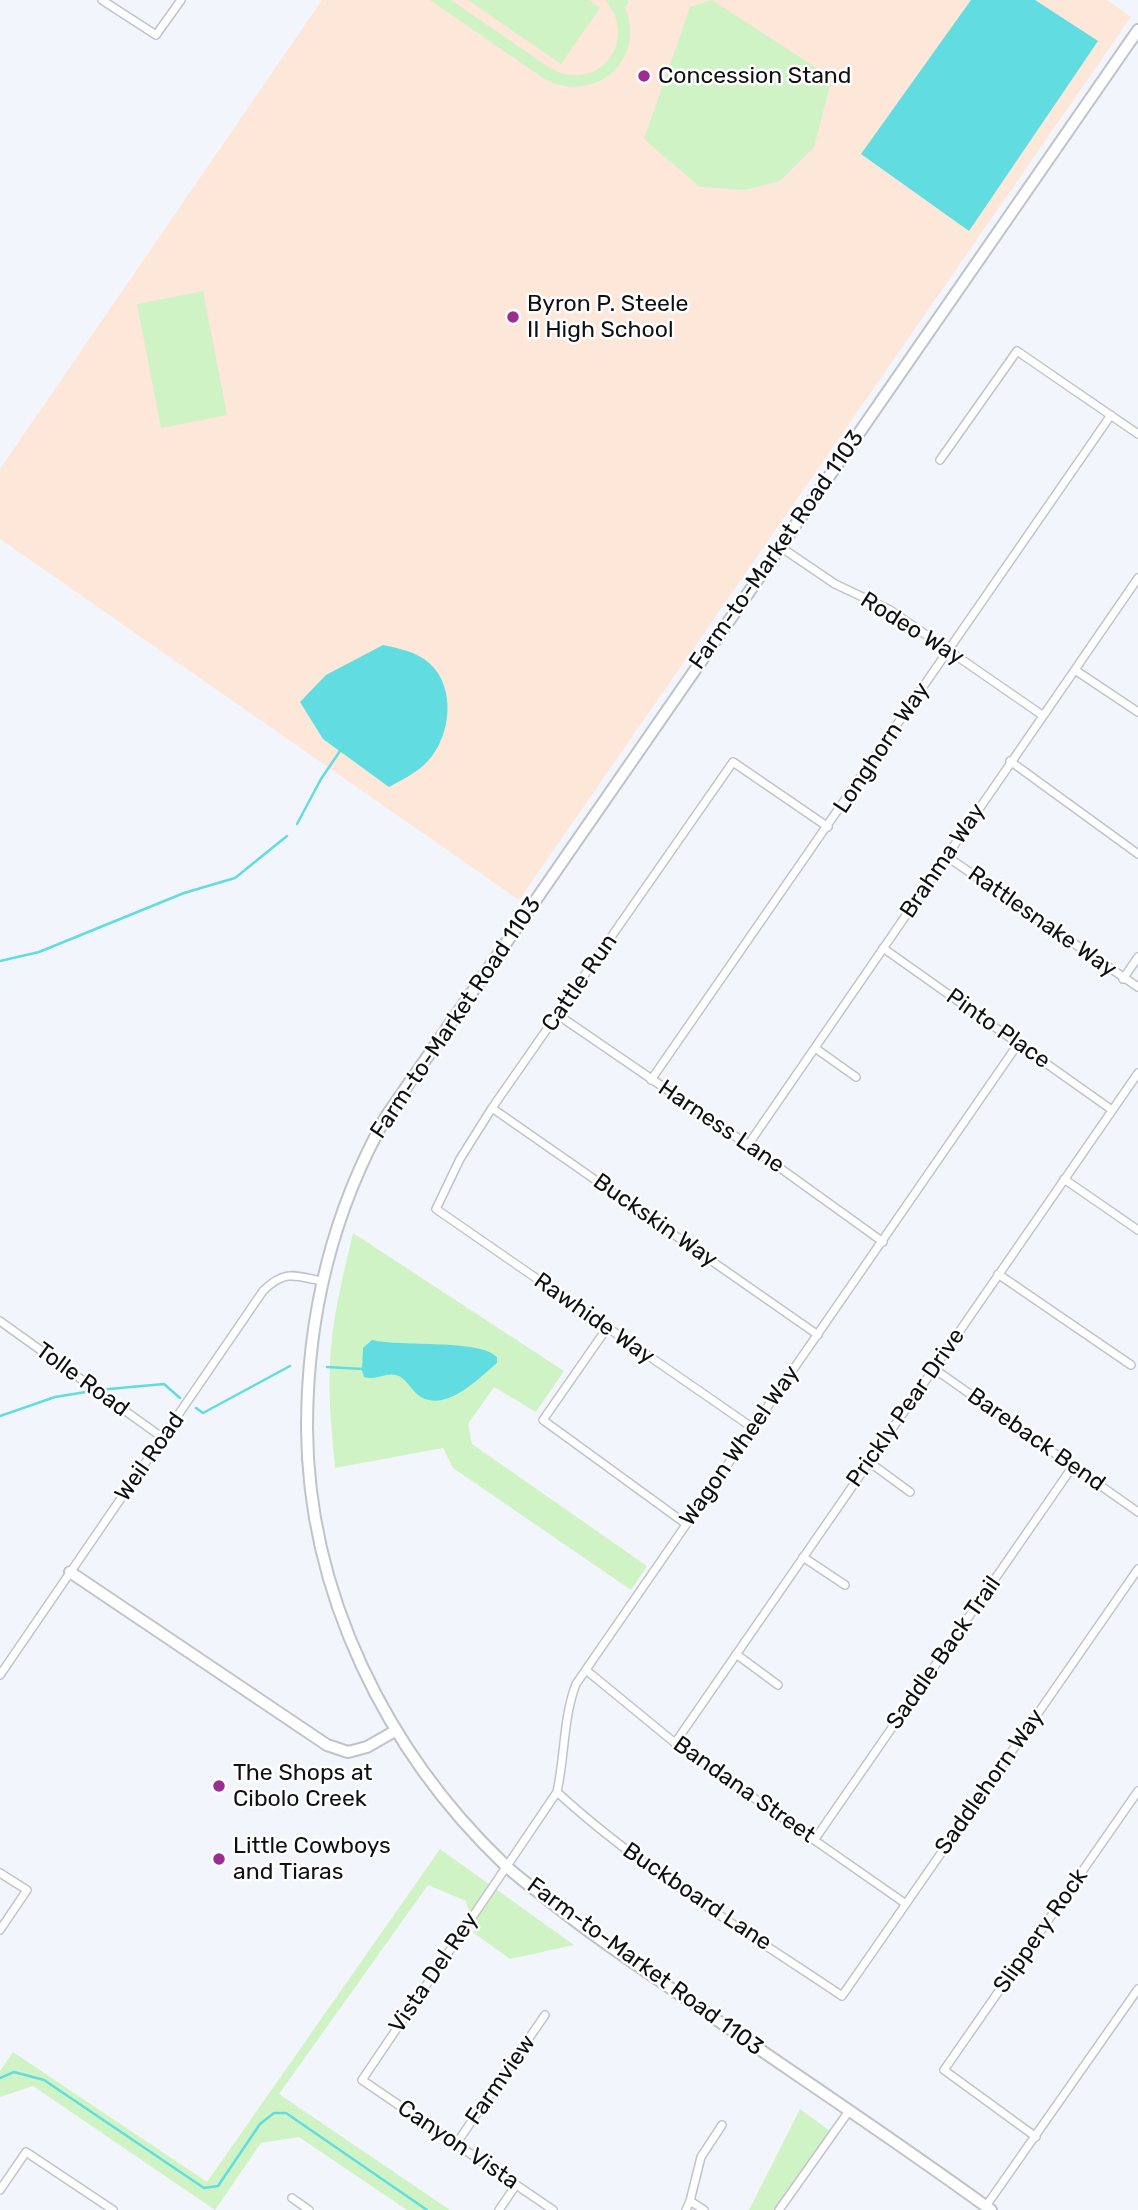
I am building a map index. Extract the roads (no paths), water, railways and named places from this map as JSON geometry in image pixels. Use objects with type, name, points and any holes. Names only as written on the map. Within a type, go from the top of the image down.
[{"type":"main road","name":"Farm-to-Market Road 1103","points":[[988,2208],[612,1949],[506,1866],[451,1809],[395,1731],[348,1634],[321,1551],[310,1493],[307,1454],[308,1387],[321,1281],[357,1175],[387,1115],[1138,30]]},
{"type":"main road","points":[[70,1572],[327,1745],[348,1752],[367,1747],[395,1731]]},
{"type":"street","points":[[102,0],[156,35],[180,0]]},
{"type":"street","points":[[940,460],[1017,351],[1138,434]]},
{"type":"street","name":"Longhorn Way","points":[[651,1080],[1111,415]]},
{"type":"street","name":"Rodeo Way","points":[[779,547],[835,584],[890,610],[1042,715]]},
{"type":"street","name":"Brahma Way","points":[[748,1145],[1138,578]]},
{"type":"street","points":[[1075,670],[1138,712]]},
{"type":"street","points":[[1010,761],[1138,854]]},
{"type":"street","name":"Cattle Run","points":[[436,1209],[460,1159],[492,1108],[733,762],[828,827]]},
{"type":"street","name":"Rattlesnake Way","points":[[946,856],[1138,988]]},
{"type":"street","name":"Pinto Place","points":[[883,948],[1112,1110]]},
{"type":"street","points":[[1123,978],[1138,957]]},
{"type":"street","name":"Harness Lane","points":[[558,1015],[748,1145],[883,1242]]},
{"type":"street","name":"Wagon Wheel Way","points":[[506,1866],[557,1792],[568,1706],[576,1684],[1018,1044]]},
{"type":"street","points":[[815,1048],[856,1077]]},
{"type":"street","name":"Prickly Pear Drive","points":[[675,1742],[1138,1073]]},
{"type":"street","name":"Buckskin Way","points":[[492,1108],[818,1335]]},
{"type":"street","points":[[1065,1179],[1138,1230]]},
{"type":"street","name":"Rawhide Way","points":[[436,1209],[753,1428]]},
{"type":"street","points":[[998,1274],[1131,1365]]},
{"type":"street","name":"Weil Road","points":[[0,1675],[264,1291],[285,1275],[321,1281]]},
{"type":"street","name":"Tolle Road","points":[[0,1321],[163,1438]]},
{"type":"street","points":[[607,1328],[542,1420],[686,1524]]},
{"type":"street","name":"Bareback Bend","points":[[933,1368],[1138,1512]]},
{"type":"street","points":[[869,1462],[910,1492]]},
{"type":"street","name":"Saddle Back Trail","points":[[815,1839],[1073,1466]]},
{"type":"street","points":[[803,1557],[845,1585]]},
{"type":"street","name":"Saddlehorn Way","points":[[842,1996],[1138,1569]]},
{"type":"street","points":[[736,1654],[778,1685]]},
{"type":"street","name":"Bandana Street","points":[[586,1670],[675,1742],[906,1904]]},
{"type":"street","name":"Slippery Rock","points":[[1036,2137],[944,2070],[1138,1791]]},
{"type":"street","name":"Buckboard Lane","points":[[557,1792],[596,1828],[842,1996]]},
{"type":"street","name":"Vista Del Rey","points":[[362,2080],[506,1866]]},
{"type":"street","points":[[0,1872],[27,1890],[0,1930]]},
{"type":"street","points":[[988,2208],[1138,1989]]},
{"type":"street","name":"Farmview","points":[[456,2144],[545,2015]]},
{"type":"street","name":"Canyon Vista","points":[[362,2080],[553,2210]]},
{"type":"street","points":[[779,2210],[849,2111]]},
{"type":"street","points":[[686,2210],[701,2157],[722,2125]]},
{"type":"street","points":[[0,2190],[26,2152],[113,2210]]},
{"type":"street","points":[[499,2210],[516,2185]]},
{"type":"street","points":[[292,2198],[309,2210]]},
{"type":"street","points":[[690,2201],[704,2210]]},
{"type":"water","points":[[971,0],[1035,0],[1098,41],[969,231],[861,154]]},
{"type":"water","points":[[383,645],[414,654],[434,668],[446,692],[447,705],[444,732],[432,756],[418,770],[389,787],[323,739],[300,702],[326,675]]},
{"type":"water","points":[[372,1340],[474,1348],[488,1351],[497,1357],[497,1363],[452,1397],[431,1400],[421,1397],[396,1375],[364,1377],[363,1348]]},
{"type":"waterway","points":[[297,824],[321,779],[340,751]]},
{"type":"waterway","points":[[0,961],[39,952],[184,893],[235,878],[287,836]]},
{"type":"waterway","points":[[196,1408],[203,1413],[290,1366]]},
{"type":"waterway","points":[[327,1367],[363,1369]]},
{"type":"waterway","points":[[98,1390],[164,1384],[180,1398]]},
{"type":"waterway","points":[[0,1416],[55,1397],[92,1391]]},
{"type":"waterway","points":[[0,2078],[14,2072],[44,2080],[204,2188],[218,2186],[260,2124],[274,2113],[286,2113],[427,2210]]},
{"type":"place","name":"Concession Stand","points":[[644,76]]},
{"type":"place","name":"Byron P. Steele II High School","points":[[513,317]]},
{"type":"place","name":"The Shops at Cibolo Creek","points":[[219,1786]]},
{"type":"place","name":"Little Cowboys and Tiaras","points":[[219,1859]]}]
